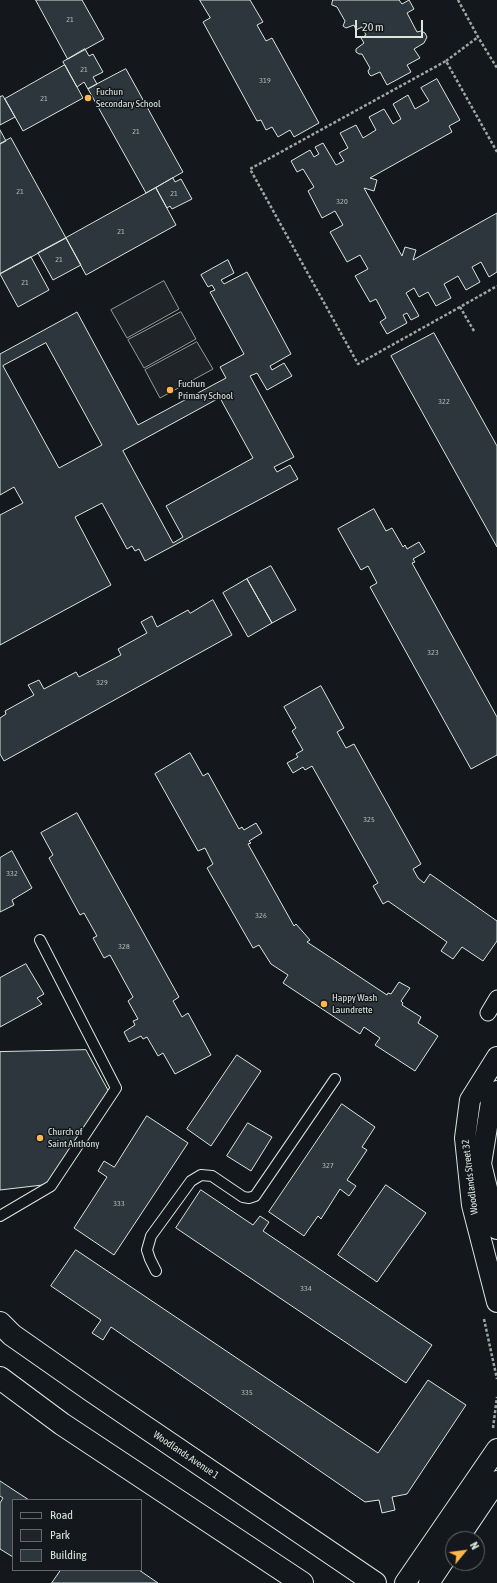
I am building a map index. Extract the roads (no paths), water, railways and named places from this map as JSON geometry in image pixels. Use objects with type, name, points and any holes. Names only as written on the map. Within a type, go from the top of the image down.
[{"type":"main road","name":"Woodlands Avenue 1","points":[[0,1323],[12,1335],[92,1391],[375,1583]]},
{"type":"main road","points":[[0,1378],[62,1424],[302,1583]]},
{"type":"street","points":[[488,1013],[497,998]]},
{"type":"street","name":"Woodlands Street 32","points":[[497,1057],[470,1100],[464,1138],[472,1206],[497,1302]]},
{"type":"street","name":"Woodlands Street 32","points":[[497,1091],[491,1102],[481,1164],[497,1229]]},
{"type":"street","points":[[405,1583],[497,1449]]},
{"type":"street","points":[[463,1531],[497,1482]]},
{"type":"street","points":[[429,1583],[445,1559]]},
{"type":"lane","points":[[0,1216],[52,1186],[116,1088],[40,940]]},
{"type":"lane","points":[[156,1271],[147,1250],[151,1236],[191,1181],[201,1175],[212,1176],[243,1197],[248,1198],[255,1196],[335,1079]]},
{"type":"lane","points":[[464,1138],[484,1143]]},
{"type":"place","name":"Fuchun Secondary School","points":[[88,98]]},
{"type":"place","name":"Fuchun Primary School","points":[[170,390]]},
{"type":"place","name":"Happy Wash Laundrette","points":[[324,1004]]},
{"type":"place","name":"Church of Saint Anthony","points":[[40,1138]]}]
